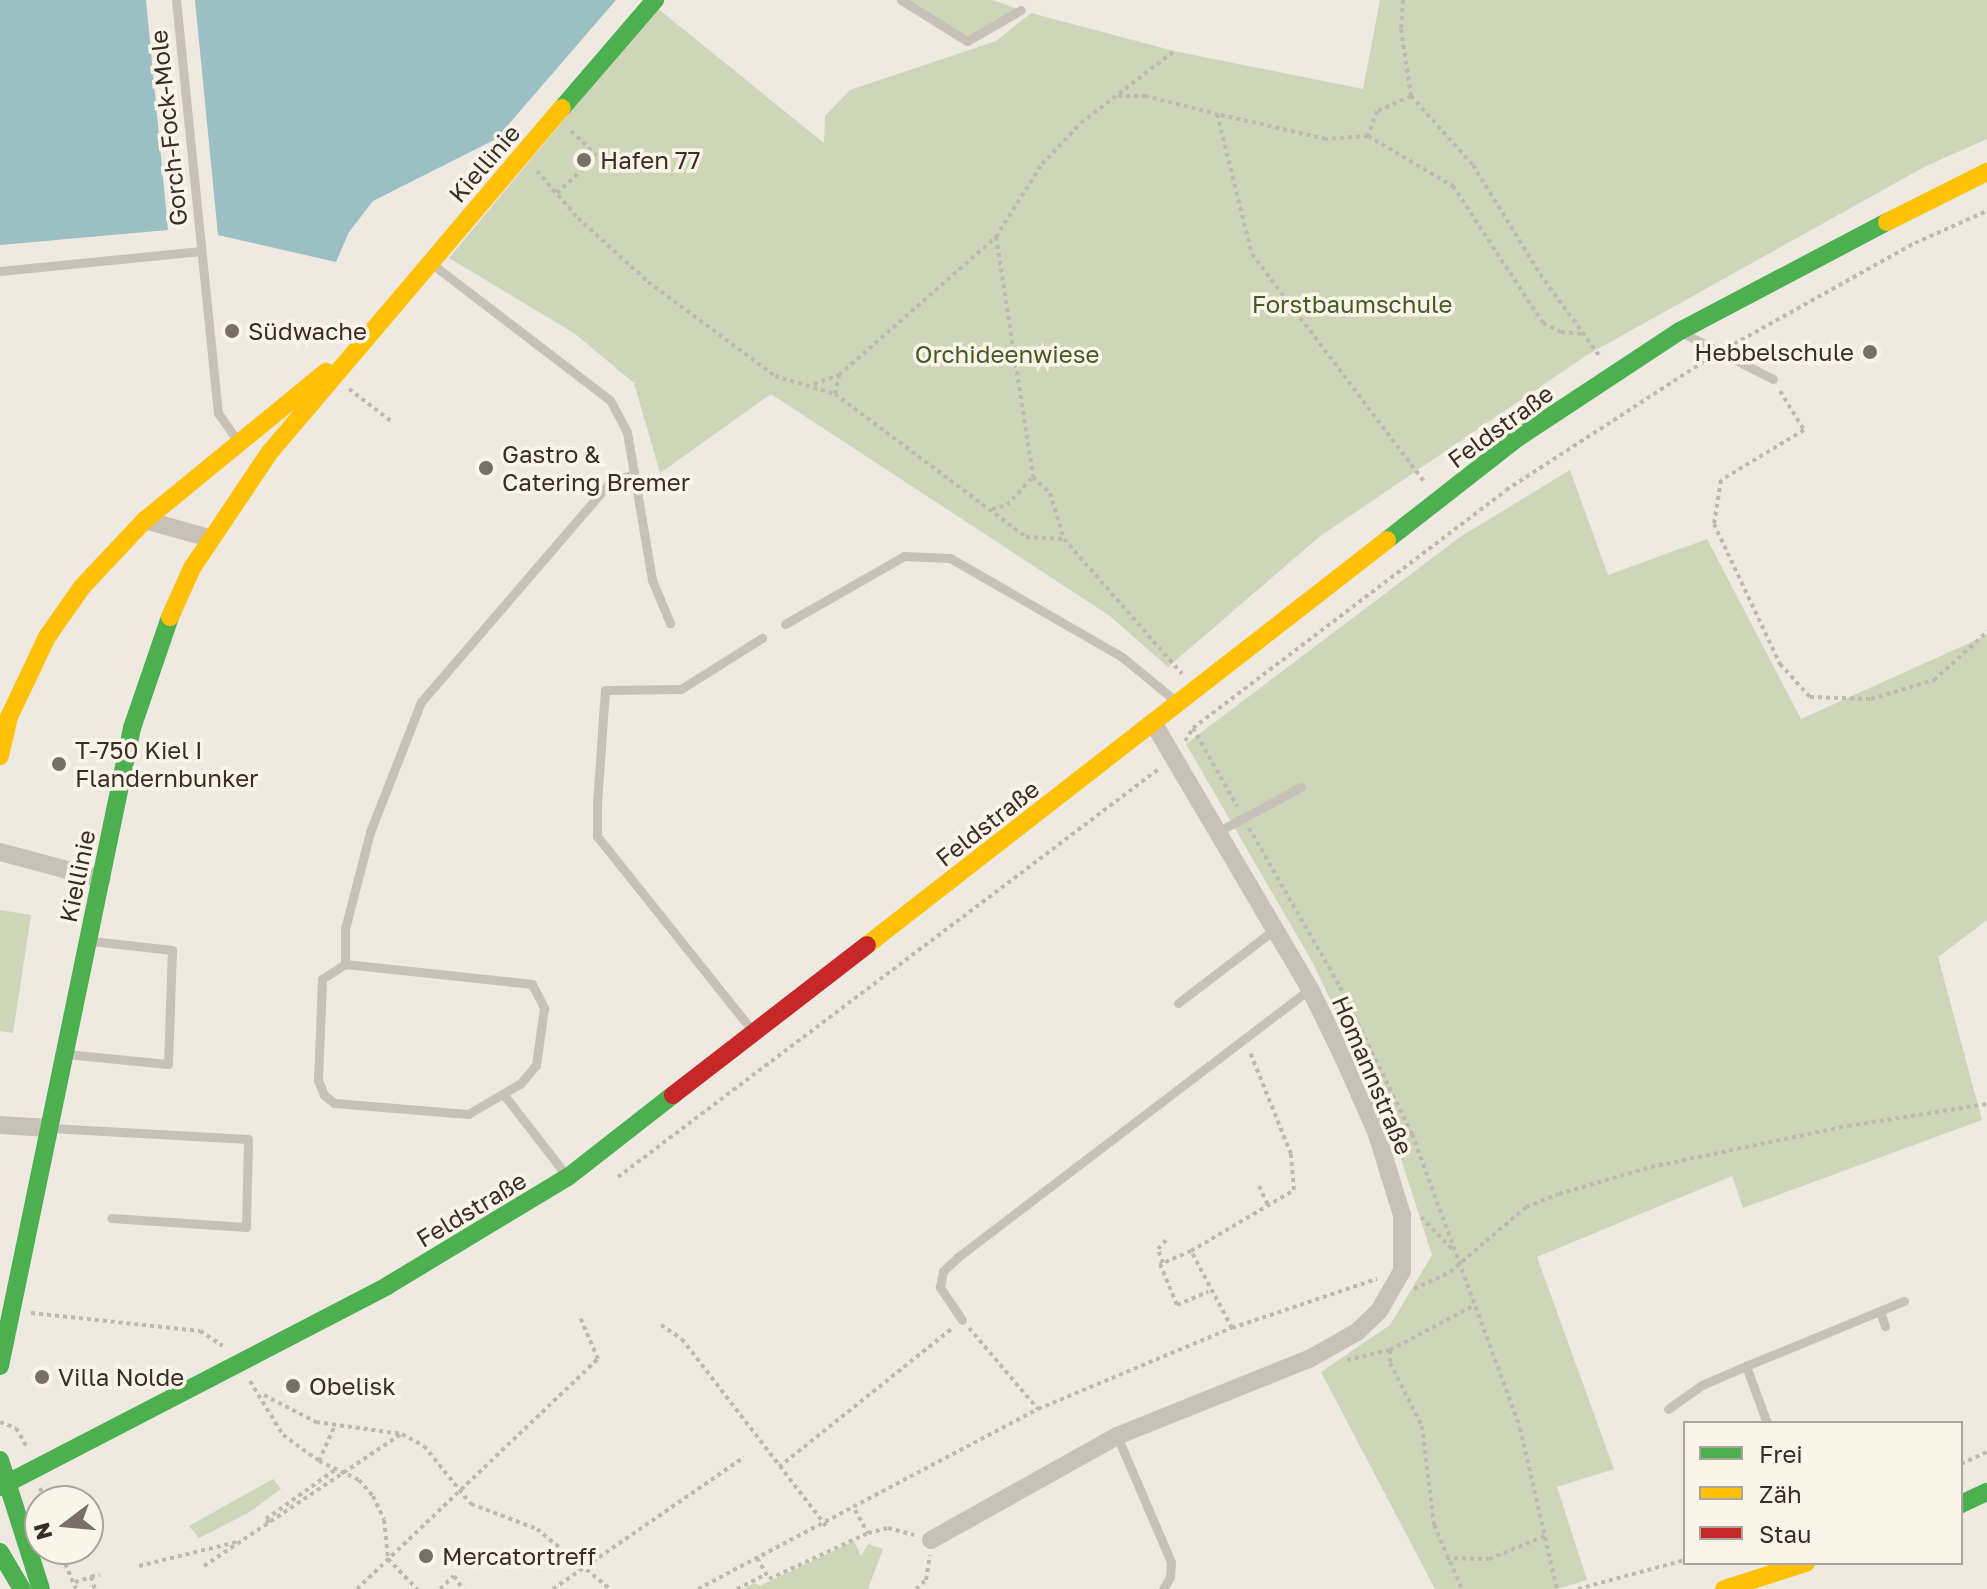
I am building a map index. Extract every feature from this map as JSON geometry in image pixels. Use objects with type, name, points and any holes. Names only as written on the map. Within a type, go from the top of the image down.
[{"type":"street","name":"Kiellinie","points":[[0,1366],[62,1053],[132,728],[155,651],[209,538],[270,452],[334,378],[348,355],[655,0]]},
{"type":"street","name":"Feldstraße","points":[[3,1486],[387,1286],[568,1177],[755,1035],[1519,437],[1680,331],[1813,257],[1987,172]]},
{"type":"street","name":"Kiellinie","points":[[0,756],[9,717],[47,637],[82,587],[145,520],[237,440],[348,355]]},
{"type":"street","points":[[145,520],[209,538]]},
{"type":"street","name":"Homannstraße","points":[[931,1540],[1117,1436],[1311,1358],[1357,1332],[1391,1298],[1402,1271],[1402,1215],[1377,1134],[1310,989],[1153,722]]},
{"type":"street","points":[[0,852],[101,879]]},
{"type":"street","points":[[0,1125],[49,1128]]},
{"type":"street","points":[[0,1460],[3,1486],[41,1589]]},
{"type":"street","points":[[1963,1503],[1987,1492]]},
{"type":"street","points":[[0,1552],[22,1589]]},
{"type":"street","points":[[1724,1589],[1800,1565]]},
{"type":"lane","name":"Gorch-Fock-Mole","points":[[176,0],[218,413],[237,440]]},
{"type":"lane","points":[[901,0],[967,41],[1021,10]]},
{"type":"lane","points":[[0,271],[201,251]]},
{"type":"lane","points":[[429,262],[610,400],[627,432],[652,580],[670,623]]},
{"type":"lane","points":[[1680,331],[1773,379]]},
{"type":"lane","points":[[345,964],[345,929],[370,832],[421,702],[611,481],[632,475]]},
{"type":"lane","points":[[785,624],[904,556],[950,558],[1122,657],[1178,702]]},
{"type":"lane","points":[[755,1035],[597,836],[597,814],[605,690],[681,689],[762,638]]},
{"type":"lane","points":[[1219,831],[1301,787]]},
{"type":"lane","points":[[1178,1003],[1275,929]]},
{"type":"lane","points":[[62,1053],[168,1064],[172,950],[88,940]]},
{"type":"lane","points":[[345,964],[532,984],[544,1008],[536,1065],[504,1095],[476,1111],[443,1116],[349,1107],[324,1095],[318,1067],[322,979],[345,964]]},
{"type":"lane","points":[[962,1320],[940,1287],[943,1271],[1310,989]]},
{"type":"lane","points":[[504,1095],[568,1177]]},
{"type":"lane","points":[[49,1128],[248,1139],[246,1227],[111,1218]]},
{"type":"lane","points":[[1668,1409],[1702,1385],[1904,1301]]},
{"type":"lane","points":[[1880,1311],[1885,1326]]},
{"type":"lane","points":[[1746,1366],[1766,1421]]},
{"type":"lane","points":[[1117,1436],[1171,1562],[1170,1577],[1163,1589]]},
{"type":"path","points":[[1403,0],[1401,29],[1411,96],[1473,165],[1540,274],[1600,355]]},
{"type":"path","points":[[812,385],[839,375],[996,237],[1042,164],[1081,123],[1174,51]]},
{"type":"path","points":[[1118,96],[1145,96],[1326,139],[1368,136],[1453,186],[1543,323],[1561,332],[1584,334]]},
{"type":"path","points":[[1368,136],[1377,111],[1411,96]]},
{"type":"path","points":[[1217,114],[1252,254],[1439,501]]},
{"type":"path","points":[[557,193],[597,156],[564,125]]},
{"type":"path","points":[[530,164],[648,282],[775,376],[835,394],[917,459],[992,509],[1026,537],[1064,539]]},
{"type":"path","points":[[618,1177],[1174,757],[1193,728],[1506,490],[1720,352],[1915,243],[1987,211]]},
{"type":"path","points":[[996,237],[1033,477],[1050,493],[1064,539],[1196,688]]},
{"type":"path","points":[[835,394],[839,375]]},
{"type":"path","points":[[334,378],[391,421]]},
{"type":"path","points":[[1773,379],[1804,430],[1721,480],[1714,524],[1780,664],[1810,697],[1871,699],[1934,680],[1987,632]]},
{"type":"path","points":[[992,509],[1007,505],[1033,477]]},
{"type":"path","points":[[1193,728],[1340,987],[1405,1121],[1520,1428],[1557,1589]]},
{"type":"path","points":[[1208,1292],[1177,1305],[1160,1264],[1191,1251],[1225,1226],[1294,1190],[1294,1175],[1269,1107],[1268,1090],[1244,1040]]},
{"type":"path","points":[[1391,1298],[1460,1264],[1496,1228],[1526,1207],[1559,1194],[1651,1167],[1848,1126],[1987,1104]]},
{"type":"path","points":[[1259,1186],[1268,1205]]},
{"type":"path","points":[[1394,1191],[1456,1252]]},
{"type":"path","points":[[1163,1263],[1158,1249],[1167,1239]]},
{"type":"path","points":[[1191,1251],[1208,1292],[1232,1328]]},
{"type":"path","points":[[698,1589],[756,1557],[826,1526],[1038,1409],[1232,1328],[1402,1271]]},
{"type":"path","points":[[1342,1361],[1390,1350],[1475,1305]]},
{"type":"path","points":[[28,1313],[200,1331],[219,1339]]},
{"type":"path","points":[[357,1589],[598,1359],[580,1317]]},
{"type":"path","points":[[779,1467],[962,1320],[1038,1409]]},
{"type":"path","points":[[661,1325],[682,1339],[826,1526]]},
{"type":"path","points":[[1390,1350],[1390,1363],[1422,1426],[1434,1525],[1462,1589]]},
{"type":"path","points":[[417,1589],[388,1559],[384,1520],[373,1496],[359,1480],[319,1461],[283,1435],[262,1394],[334,1427],[402,1434],[441,1463],[459,1492],[484,1511],[537,1529],[610,1589]]},
{"type":"path","points":[[0,1422],[9,1423],[26,1443]]},
{"type":"path","points":[[319,1461],[334,1427]]},
{"type":"path","points":[[204,1566],[402,1434]]},
{"type":"path","points":[[1963,1463],[1987,1452]]},
{"type":"path","points":[[553,1589],[744,1457]]},
{"type":"path","points":[[269,1523],[266,1519],[336,1469]]},
{"type":"path","points":[[855,1510],[868,1533]]},
{"type":"path","points":[[756,1557],[769,1579],[868,1533],[888,1528],[931,1540],[923,1589]]},
{"type":"path","points":[[1446,1558],[1489,1559],[1545,1536]]},
{"type":"path","points":[[139,1566],[243,1541]]},
{"type":"path","points":[[1578,1589],[1683,1561]]},
{"type":"path","points":[[65,1565],[76,1589]]},
{"type":"path","points":[[737,1589],[766,1574]]},
{"type":"path","points":[[74,1583],[100,1575]]},
{"type":"path","points":[[440,1589],[454,1576],[463,1589]]},
{"type":"path","points":[[91,1577],[95,1589]]},
{"type":"path","points":[[916,1589],[926,1580]]},
{"type":"green space","points":[[901,0],[992,0],[1021,10],[967,41]]},
{"type":"green space","points":[[1380,0],[1987,0],[1987,139],[1926,166],[1587,355],[1319,537],[1168,667],[1110,616],[771,394],[660,473],[634,383],[574,333],[449,258],[657,8],[824,143],[825,116],[850,90],[996,41],[1031,13],[1174,51],[1363,89]]},
{"type":"green space","points":[[1570,470],[1608,575],[1707,539],[1801,719],[1987,635],[1987,920],[1938,957],[1982,1120],[1743,1208],[1732,1176],[1537,1257],[1614,1469],[1557,1487],[1587,1580],[1557,1589],[1435,1589],[1321,1372],[1390,1325],[1432,1255],[1392,1131],[1314,965],[1186,744],[1460,537]]},
{"type":"green space","points":[[0,910],[31,915],[13,1033],[0,1031]]},
{"type":"green space","points":[[273,1479],[281,1489],[248,1513],[199,1538],[189,1526]]},
{"type":"green space","points":[[854,1541],[861,1556],[868,1544],[883,1549],[868,1589],[743,1589],[755,1583],[760,1586]]},
{"type":"water","points":[[0,0],[146,0],[168,230],[0,245]]},
{"type":"water","points":[[195,0],[616,0],[496,139],[373,201],[349,232],[336,262],[218,235]]},
{"type":"traffic: fast","points":[[562,108],[655,0]]},
{"type":"traffic: fast","points":[[1387,540],[1519,437],[1680,331],[1887,222]]},
{"type":"traffic: fast","points":[[0,1366],[132,728],[170,617]]},
{"type":"traffic: fast","points":[[0,1487],[387,1286],[568,1177],[673,1095]]},
{"type":"traffic: fast","points":[[0,1460],[41,1589]]},
{"type":"traffic: fast","points":[[1963,1503],[1987,1492]]},
{"type":"traffic: fast","points":[[0,1552],[22,1589]]},
{"type":"traffic: slow","points":[[170,617],[192,568],[270,452],[562,108]]},
{"type":"traffic: slow","points":[[1887,222],[1987,172]]},
{"type":"traffic: slow","points":[[0,756],[9,717],[47,637],[82,587],[145,520],[326,372]]},
{"type":"traffic: slow","points":[[867,945],[1387,540]]},
{"type":"traffic: slow","points":[[1724,1589],[1800,1565]]},
{"type":"traffic: jam","points":[[673,1095],[867,945]]},
{"type":"place","name":"Hafen 77","points":[[584,160]]},
{"type":"place","name":"Südwache","points":[[232,331]]},
{"type":"place","name":"Hebbelschule","points":[[1870,352]]},
{"type":"place","name":"Gastro & Catering Bremer","points":[[486,468]]},
{"type":"place","name":"T-750 Kiel I Flandernbunker","points":[[59,764]]},
{"type":"place","name":"Villa Nolde","points":[[42,1377]]},
{"type":"place","name":"Obelisk","points":[[293,1386]]},
{"type":"place","name":"Mercatortreff","points":[[426,1556]]},
{"type":"park label","name":"Forstbaumschule","points":[[1352,304]]},
{"type":"park label","name":"Orchideenwiese","points":[[1007,354]]}]
